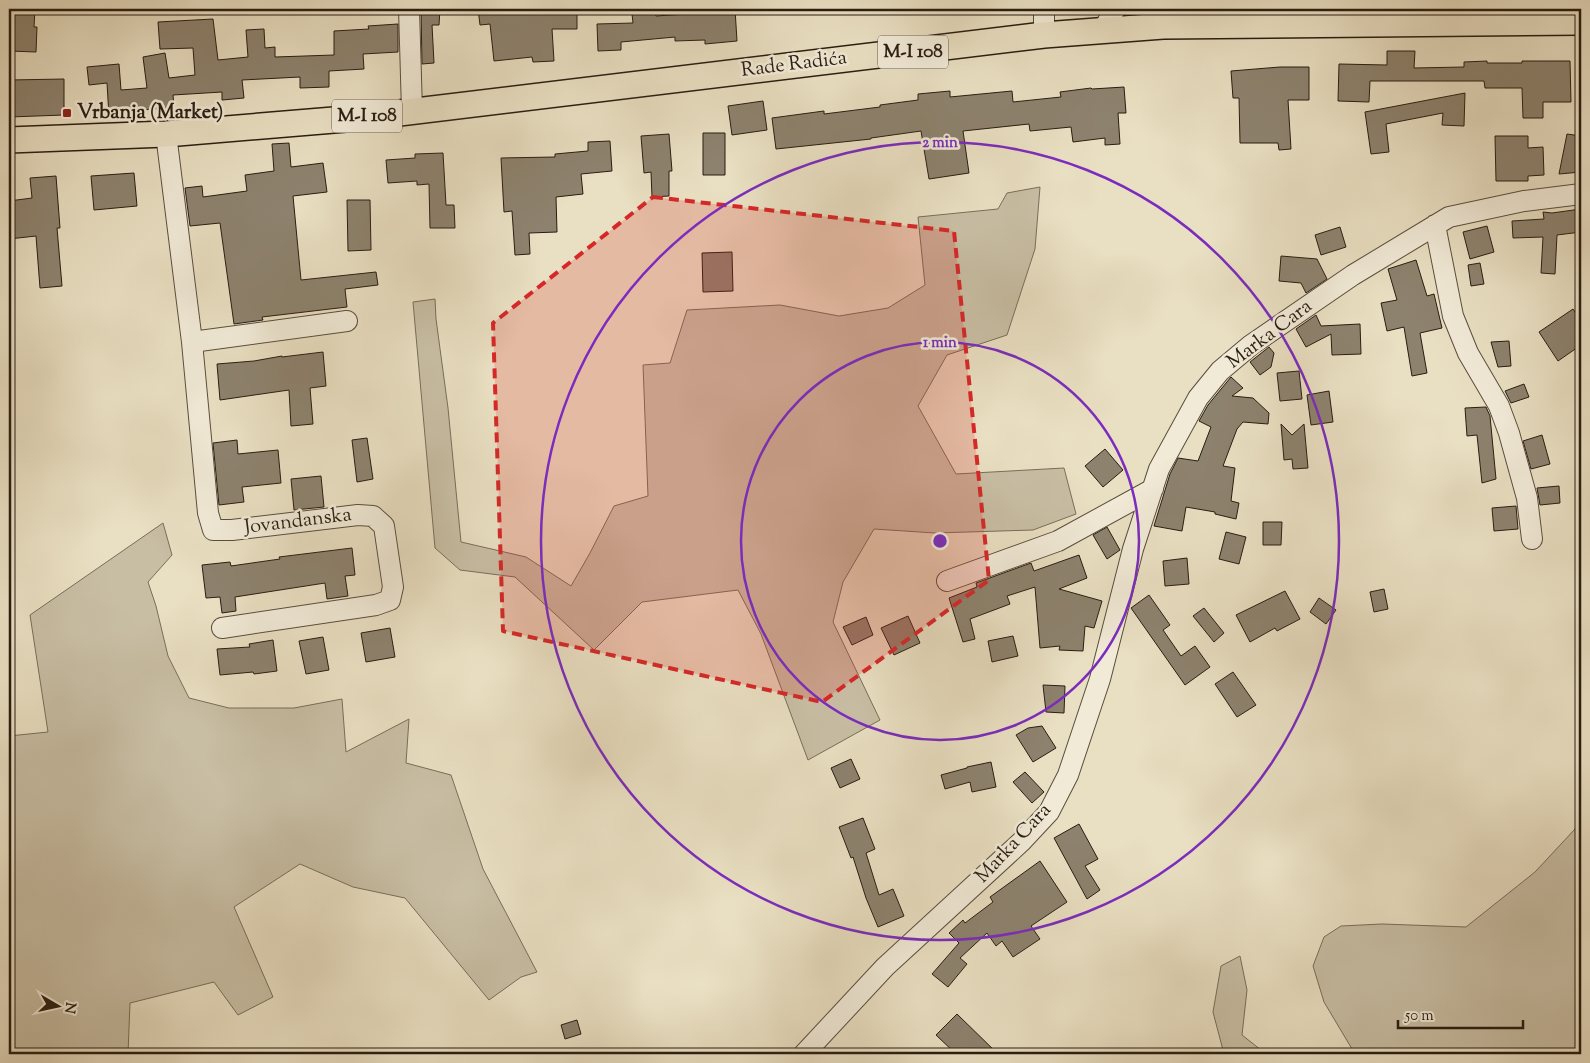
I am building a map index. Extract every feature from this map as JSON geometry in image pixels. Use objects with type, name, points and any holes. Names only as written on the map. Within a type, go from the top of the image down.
[{"type":"main road","name":"Rade Radića","points":[[9,140],[166,134],[320,121],[1044,35],[1103,30],[1163,26],[1581,22]]},
{"type":"street","points":[[409,9],[412,111]]},
{"type":"street","points":[[1044,9],[1044,35]]},
{"type":"street","points":[[1103,30],[1115,9]]},
{"type":"street","name":"Jovandanska","points":[[166,134],[192,342],[208,513],[213,530],[232,530],[358,515],[373,516],[384,526],[394,586],[390,600],[376,605],[222,628]]},
{"type":"street","name":"Marka Cara","points":[[804,1054],[886,966],[1021,842],[1049,812],[1068,775],[1095,696],[1133,549],[1159,469],[1198,398],[1220,372],[1251,344],[1353,275],[1449,216],[1581,194]]},
{"type":"street","points":[[1435,225],[1453,316],[1468,353],[1499,406],[1509,434],[1527,498],[1532,539]]},
{"type":"street","points":[[192,342],[347,321]]},
{"type":"street","points":[[947,581],[1058,541],[1153,489]]},
{"type":"highlighted area","points":[[653,197],[954,231],[989,580],[822,702],[503,631],[493,323]]},
{"type":"shaded area","points":[[1040,187],[1035,249],[1007,335],[947,355],[918,406],[956,474],[1064,468],[1076,514],[1033,530],[935,533],[874,529],[843,582],[833,622],[880,720],[808,760],[761,634],[738,590],[642,602],[594,650],[515,577],[460,570],[435,548],[413,302],[435,299],[461,542],[526,557],[571,586],[614,506],[648,496],[643,365],[670,363],[687,310],[780,305],[839,316],[888,308],[925,285],[918,217],[998,209],[1007,193]]},
{"type":"shaded area","points":[[163,523],[172,555],[148,582],[168,656],[189,698],[229,708],[294,708],[342,699],[346,752],[409,719],[406,763],[451,775],[483,869],[537,972],[521,977],[489,1000],[405,898],[353,887],[300,864],[234,907],[273,997],[238,1015],[214,982],[130,1003],[128,1054],[9,1054],[9,736],[48,732],[30,615]]},
{"type":"shaded area","points":[[1578,818],[1581,819],[1581,1054],[1355,1054],[1324,1002],[1313,966],[1324,937],[1341,926],[1382,924],[1466,927],[1535,872],[1575,829]]},
{"type":"shaded area","points":[[1240,956],[1247,990],[1242,1035],[1261,1050],[1263,1054],[1224,1054],[1213,1012],[1221,966]]},
{"type":"building","points":[[9,9],[35,9],[34,27],[37,27],[36,52],[9,51]]},
{"type":"building","points":[[421,9],[440,9],[439,25],[432,25],[434,63],[422,64]]},
{"type":"building","points":[[478,9],[577,9],[577,29],[552,29],[554,61],[533,62],[532,57],[494,61],[490,24],[480,25]]},
{"type":"building","points":[[685,9],[735,9],[737,41],[705,44],[705,40],[675,41],[675,37],[621,42],[621,50],[598,51],[597,24],[633,23],[632,14],[655,12],[656,16],[686,14]]},
{"type":"building","points":[[213,19],[218,60],[248,57],[246,30],[264,29],[265,48],[275,47],[275,57],[334,55],[334,31],[369,29],[368,26],[398,24],[398,52],[363,54],[364,69],[329,71],[329,87],[300,88],[300,77],[242,80],[244,98],[222,100],[222,92],[173,95],[174,107],[143,110],[143,114],[109,116],[107,83],[89,85],[87,67],[119,64],[121,90],[147,88],[143,57],[165,53],[169,78],[195,75],[193,48],[160,49],[158,22]]},
{"type":"building","points":[[1387,51],[1415,51],[1414,68],[1464,67],[1464,62],[1522,63],[1522,61],[1570,61],[1571,102],[1543,102],[1543,118],[1523,118],[1522,88],[1485,88],[1484,81],[1370,81],[1369,102],[1338,101],[1339,64],[1387,65]]},
{"type":"building","points":[[1309,67],[1309,100],[1288,100],[1291,149],[1279,150],[1278,143],[1240,143],[1239,98],[1233,98],[1231,71]]},
{"type":"building","points":[[64,79],[64,115],[9,117],[9,80]]},
{"type":"building","points":[[1124,87],[1126,113],[1118,113],[1120,144],[1105,145],[1105,138],[1073,142],[1071,127],[1030,131],[1029,124],[963,131],[969,173],[929,179],[921,131],[871,139],[776,149],[772,118],[824,111],[824,114],[880,107],[880,105],[918,100],[918,94],[950,91],[950,97],[1012,91],[1013,102],[1061,97],[1060,92],[1091,88]]},
{"type":"building","points":[[1465,93],[1464,126],[1442,125],[1443,113],[1386,124],[1389,152],[1371,154],[1365,112]]},
{"type":"building","points":[[763,101],[767,130],[732,135],[728,106]]},
{"type":"building","points":[[703,133],[725,133],[725,175],[703,175]]},
{"type":"building","points":[[669,134],[672,171],[669,171],[669,196],[652,197],[651,172],[644,173],[641,136]]},
{"type":"building","points":[[1567,134],[1581,136],[1581,172],[1559,174]]},
{"type":"building","points":[[1495,136],[1528,136],[1528,148],[1543,147],[1544,175],[1528,176],[1528,181],[1496,181]]},
{"type":"building","points":[[610,141],[612,171],[581,174],[583,194],[556,197],[557,232],[529,233],[530,254],[515,255],[512,211],[504,212],[501,158],[555,157],[555,154],[588,151],[588,142]]},
{"type":"building","points":[[289,143],[291,167],[323,163],[327,192],[293,196],[301,280],[376,272],[378,285],[345,289],[347,307],[262,317],[263,320],[234,324],[220,223],[190,226],[185,188],[202,186],[203,197],[247,191],[245,175],[274,171],[272,144]]},
{"type":"building","points":[[443,153],[446,205],[454,205],[455,228],[430,228],[429,184],[417,185],[417,181],[388,183],[386,160],[415,158],[415,154]]},
{"type":"building","points":[[134,173],[137,206],[94,210],[91,176]]},
{"type":"building","points":[[56,176],[60,228],[57,228],[62,286],[40,288],[36,236],[9,239],[9,201],[32,198],[30,178]]},
{"type":"building","points":[[347,200],[370,200],[371,250],[348,251]]},
{"type":"building","points":[[1581,209],[1581,232],[1557,235],[1555,274],[1541,273],[1543,237],[1513,238],[1512,221],[1544,219],[1543,212],[1552,213]]},
{"type":"building","points":[[1487,226],[1494,252],[1470,259],[1463,232]]},
{"type":"building","points":[[1340,227],[1346,247],[1321,255],[1315,235]]},
{"type":"building","points":[[732,252],[733,291],[703,292],[702,253]]},
{"type":"building","points":[[1281,256],[1317,259],[1327,279],[1306,293],[1301,283],[1279,281]]},
{"type":"building","points":[[1416,260],[1427,296],[1434,294],[1442,328],[1420,333],[1427,373],[1412,376],[1404,327],[1387,331],[1381,303],[1397,300],[1388,269]]},
{"type":"building","points":[[1480,263],[1484,284],[1471,286],[1468,265]]},
{"type":"building","points":[[1573,309],[1581,321],[1581,345],[1558,361],[1539,332]]},
{"type":"building","points":[[1316,315],[1321,326],[1360,324],[1361,354],[1332,355],[1331,334],[1306,347],[1296,329]]},
{"type":"building","points":[[1509,341],[1511,366],[1498,367],[1491,342]]},
{"type":"building","points":[[1269,347],[1274,353],[1271,367],[1260,375],[1250,362]]},
{"type":"building","points":[[323,352],[326,386],[310,388],[313,424],[291,426],[289,390],[220,400],[217,364]]},
{"type":"building","points":[[1299,371],[1302,399],[1280,401],[1277,373]]},
{"type":"building","points":[[1231,377],[1243,388],[1232,396],[1253,398],[1269,413],[1268,424],[1243,422],[1237,429],[1223,466],[1235,468],[1231,501],[1239,503],[1236,519],[1215,514],[1215,512],[1186,507],[1182,531],[1154,526],[1170,474],[1178,458],[1198,461],[1211,427],[1199,421],[1208,405]]},
{"type":"building","points":[[1524,384],[1529,397],[1511,403],[1505,391]]},
{"type":"building","points":[[1329,391],[1333,422],[1311,425],[1307,395]]},
{"type":"building","points":[[1486,407],[1490,416],[1496,479],[1482,483],[1477,435],[1467,436],[1465,408]]},
{"type":"building","points":[[1281,424],[1292,435],[1304,424],[1308,468],[1293,469],[1292,459],[1284,460]]},
{"type":"building","points":[[1542,435],[1550,464],[1531,469],[1523,441]]},
{"type":"building","points":[[367,438],[373,479],[357,482],[352,440]]},
{"type":"building","points":[[237,440],[238,454],[278,450],[281,483],[242,487],[244,502],[219,505],[213,443]]},
{"type":"building","points":[[1105,449],[1123,470],[1103,487],[1085,466]]},
{"type":"building","points":[[321,476],[324,507],[294,510],[291,479]]},
{"type":"building","points":[[1559,486],[1560,503],[1540,505],[1537,488]]},
{"type":"building","points":[[1516,506],[1518,529],[1494,531],[1492,508]]},
{"type":"building","points":[[1263,522],[1282,522],[1281,545],[1263,545]]},
{"type":"building","points":[[1107,527],[1120,550],[1107,559],[1093,535]]},
{"type":"building","points":[[1226,532],[1246,537],[1239,564],[1219,559]]},
{"type":"building","points":[[352,548],[355,575],[345,576],[348,596],[327,599],[325,583],[235,597],[236,611],[222,613],[220,597],[206,598],[202,565],[230,562],[231,566],[280,559],[279,557]]},
{"type":"building","points":[[1079,555],[1087,578],[1059,589],[1102,601],[1094,628],[1085,626],[1083,651],[1059,650],[1060,646],[1040,648],[1035,587],[1007,596],[1010,604],[970,619],[975,639],[963,642],[949,598],[977,587],[976,583],[1031,563],[1034,571]]},
{"type":"building","points":[[1187,558],[1189,584],[1165,586],[1163,561]]},
{"type":"building","points":[[1384,589],[1388,609],[1374,612],[1370,592]]},
{"type":"building","points":[[1285,591],[1300,619],[1277,631],[1275,628],[1250,642],[1236,615]]},
{"type":"building","points":[[1149,595],[1170,625],[1163,630],[1181,656],[1195,646],[1210,667],[1185,685],[1131,608]]},
{"type":"building","points":[[1319,598],[1336,610],[1326,624],[1310,612]]},
{"type":"building","points":[[1204,608],[1224,633],[1214,642],[1193,616]]},
{"type":"building","points":[[908,616],[920,643],[894,655],[881,628]]},
{"type":"building","points":[[866,617],[873,635],[852,645],[843,627]]},
{"type":"building","points":[[390,628],[395,657],[366,662],[361,633]]},
{"type":"building","points":[[1013,636],[1018,656],[992,662],[988,641]]},
{"type":"building","points":[[323,637],[329,670],[306,674],[299,641]]},
{"type":"building","points":[[273,640],[277,671],[220,675],[217,649],[250,647],[249,644]]},
{"type":"building","points":[[1233,672],[1256,705],[1237,717],[1215,684]]},
{"type":"building","points":[[1043,685],[1065,686],[1064,713],[1046,712]]},
{"type":"building","points":[[1042,726],[1056,748],[1033,762],[1016,735],[1028,728]]},
{"type":"building","points":[[851,759],[860,779],[840,788],[831,768]]},
{"type":"building","points":[[991,762],[996,787],[972,792],[970,782],[945,789],[941,775]]},
{"type":"building","points":[[1025,772],[1044,792],[1032,803],[1013,782]]},
{"type":"building","points":[[863,818],[875,849],[866,853],[879,895],[893,889],[904,916],[878,927],[866,898],[853,857],[851,858],[839,827]]},
{"type":"building","points":[[1079,824],[1098,859],[1085,866],[1100,890],[1087,899],[1054,838]]},
{"type":"building","points":[[1040,861],[1067,902],[1031,926],[1040,939],[1013,957],[1002,941],[996,946],[987,933],[960,958],[967,964],[948,987],[932,974],[959,943],[949,933],[963,920],[965,923],[993,902],[990,897]]},
{"type":"building","points":[[957,1014],[998,1054],[956,1054],[936,1035]]},
{"type":"building","points":[[577,1020],[581,1034],[565,1039],[561,1025]]},
{"type":"place","name":"Vrbanja (Market)","points":[[67,113]]}]
